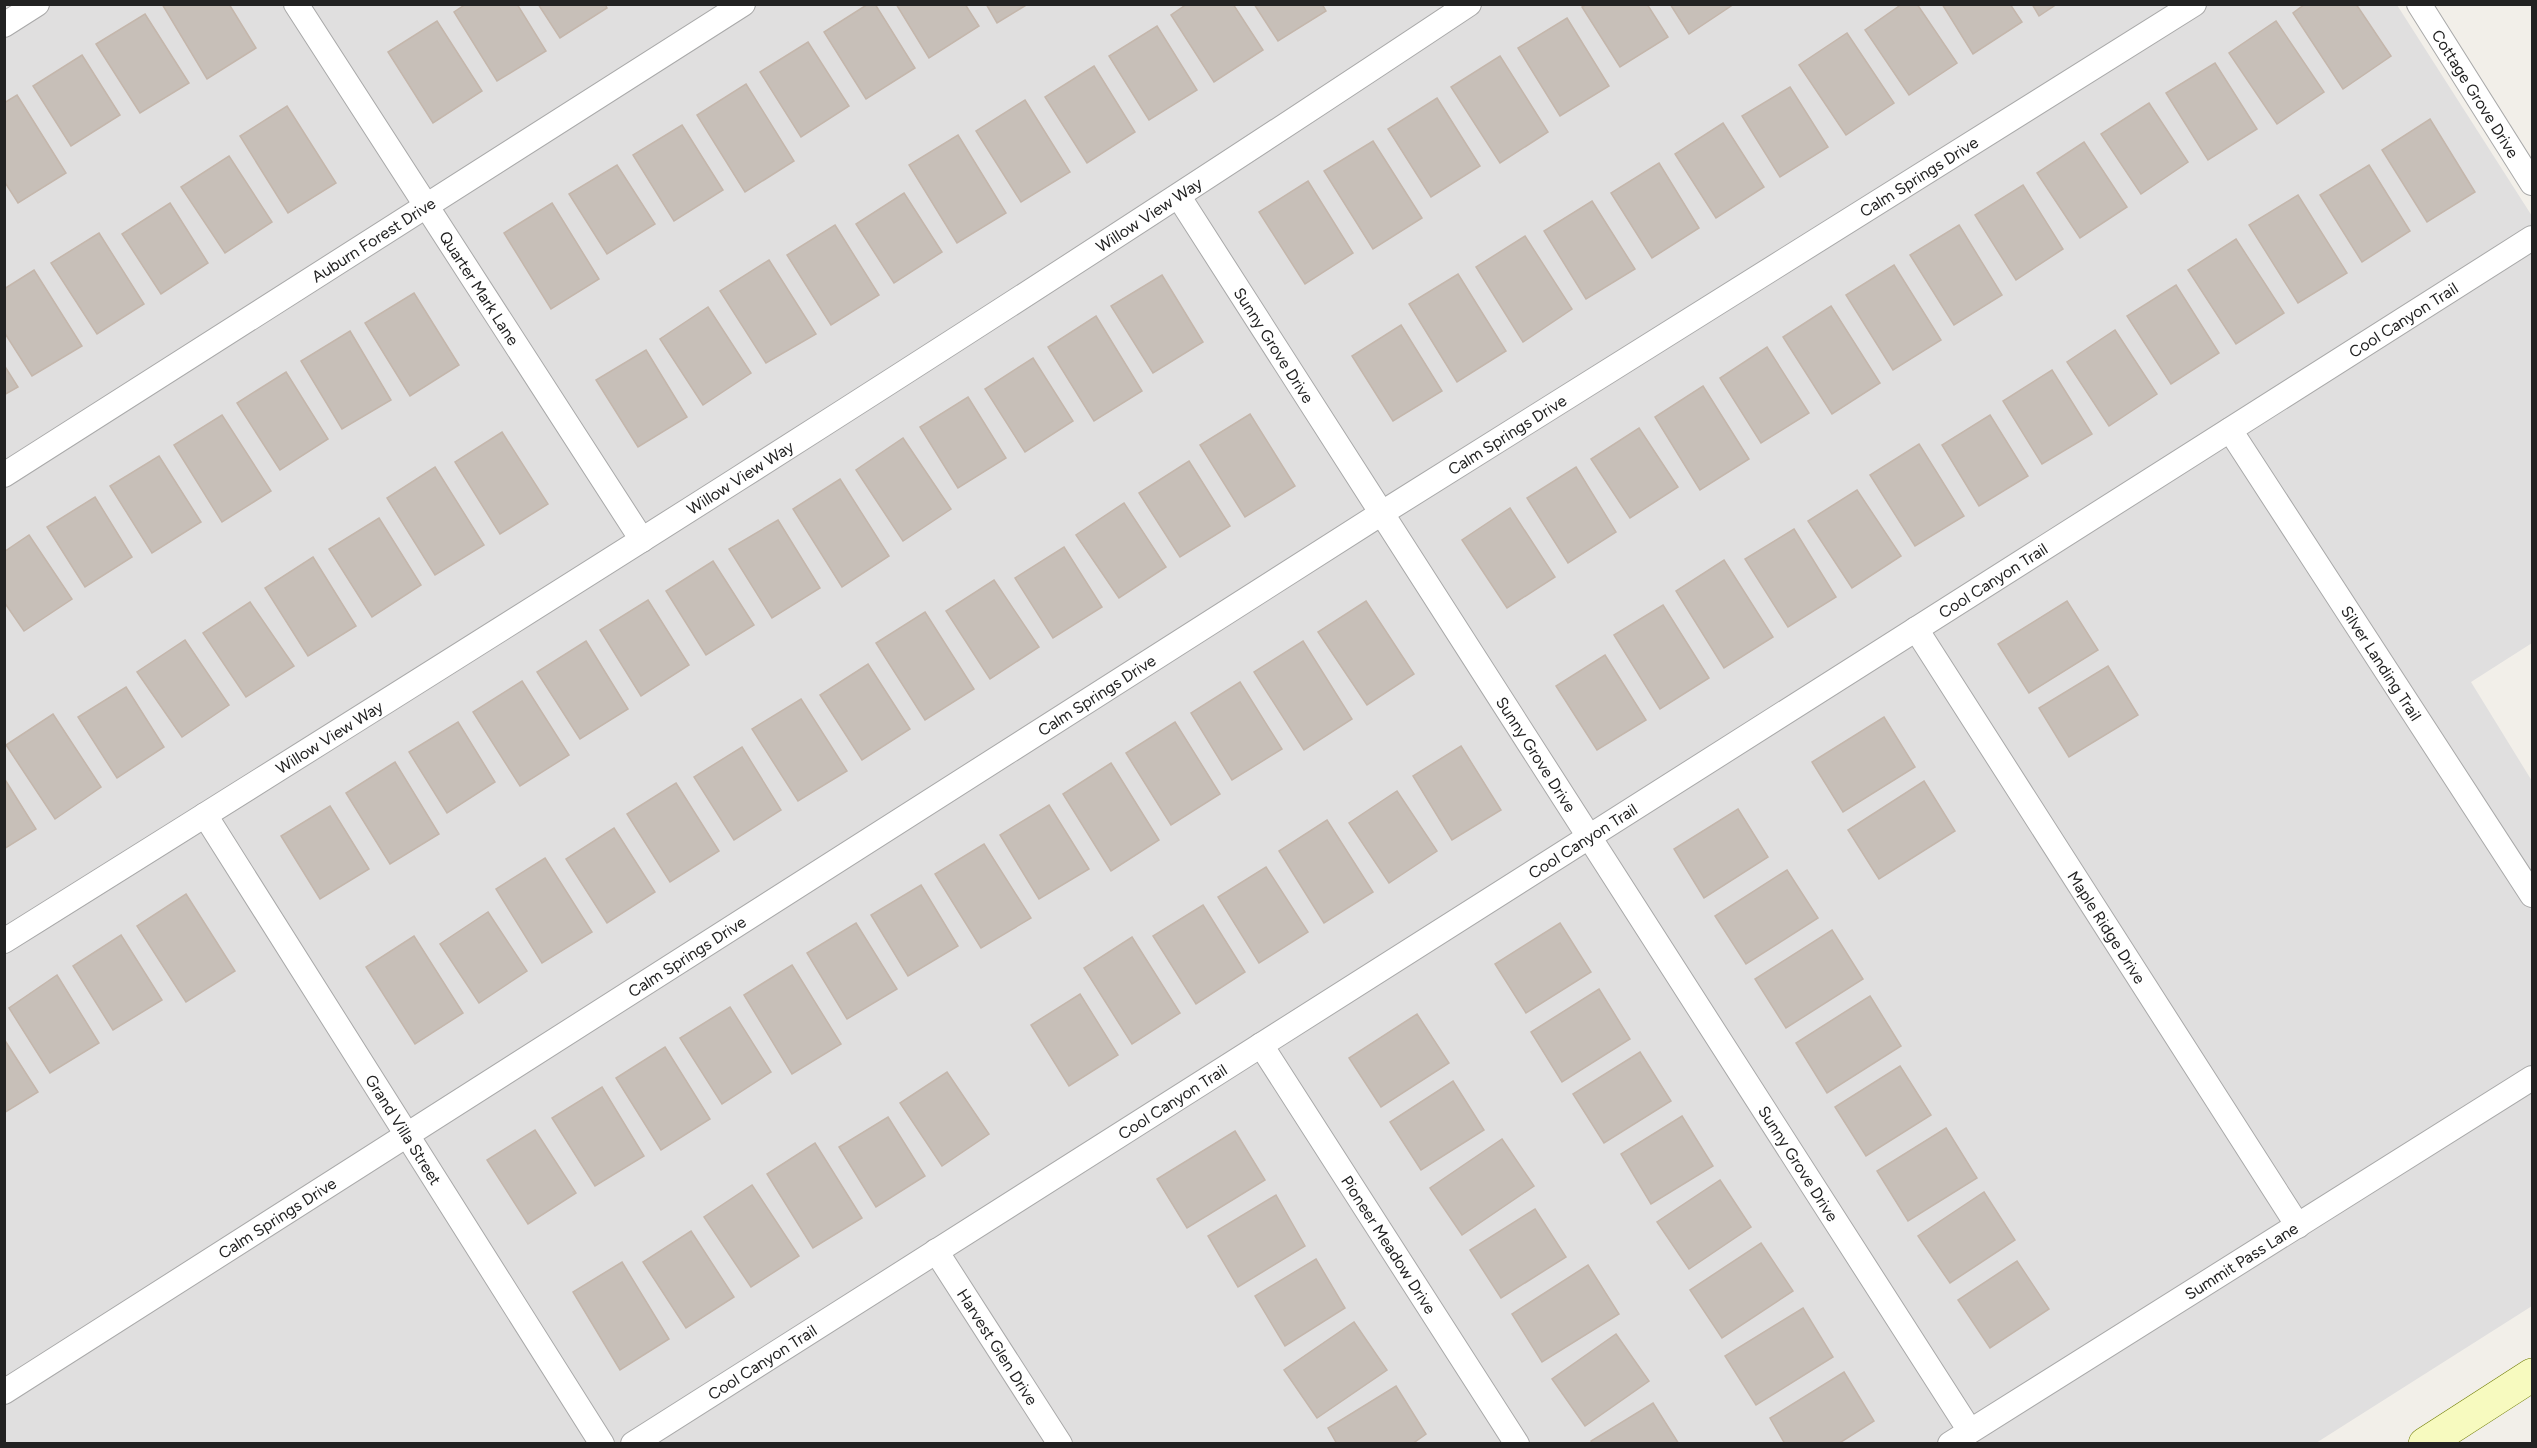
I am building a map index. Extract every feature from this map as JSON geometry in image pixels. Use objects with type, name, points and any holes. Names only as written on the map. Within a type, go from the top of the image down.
[{"type":"street","points":[[4,25],[37,4]]},
{"type":"street","name":"Quarter Mark Lane","points":[[296,4],[424,206],[642,540]]},
{"type":"street","name":"Auburn Forest Drive","points":[[4,475],[743,4]]},
{"type":"street","name":"Willow View Way","points":[[4,941],[642,540],[1179,197],[1469,4]]},
{"type":"street","name":"Calm Springs Drive","points":[[4,1392],[406,1133],[1382,513],[2194,4]]},
{"type":"street","name":"Cottage Grove Drive","points":[[2419,4],[2532,183]]},
{"type":"street","name":"Sunny Grove Drive","points":[[1179,197],[1589,836],[1960,1437]]},
{"type":"street","name":"Cool Canyon Trail","points":[[633,1443],[2532,238]]},
{"type":"street","name":"Silver Landing Trail","points":[[2230,430],[2532,895]]},
{"type":"street","name":"Maple Ridge Drive","points":[[1916,629],[2298,1226]]},
{"type":"street","name":"Grand Villa Street","points":[[205,815],[602,1443]]},
{"type":"street","name":"Pioneer Meadow Drive","points":[[1261,1045],[1517,1443]]},
{"type":"street","name":"Summit Pass Lane","points":[[1960,1437],[2532,1078]]},
{"type":"street","name":"Harvest Glen Drive","points":[[936,1251],[1060,1443]]},
{"type":"street","points":[[2425,1443],[2532,1375]]},
{"type":"shaded area","points":[[5,5],[2397,5],[2532,216],[2532,643],[2471,682],[2532,781],[2532,1306],[2316,1443],[5,1444]]},
{"type":"building","points":[[162,4],[229,4],[256,48],[207,79]]},
{"type":"building","points":[[466,4],[517,4],[546,51],[497,81],[454,12]]},
{"type":"building","points":[[538,4],[605,4],[607,8],[560,38]]},
{"type":"building","points":[[868,4],[875,4],[915,68],[866,99],[824,32]]},
{"type":"building","points":[[896,4],[965,4],[979,26],[929,58]]},
{"type":"building","points":[[986,4],[1028,4],[997,23]]},
{"type":"building","points":[[1187,4],[1233,4],[1263,50],[1214,82],[1171,15]]},
{"type":"building","points":[[1254,4],[1322,4],[1326,11],[1278,41]]},
{"type":"building","points":[[1587,4],[1647,4],[1668,37],[1620,67],[1582,7]]},
{"type":"building","points":[[1670,4],[1734,4],[1689,34]]},
{"type":"building","points":[[1902,4],[1917,4],[1957,63],[1909,95],[1865,30]]},
{"type":"building","points":[[1942,4],[2010,4],[2022,22],[1973,54]]},
{"type":"building","points":[[2032,4],[2057,4],[2039,16]]},
{"type":"building","points":[[2305,4],[2356,4],[2391,56],[2343,89],[2293,13]]},
{"type":"building","points":[[145,14],[189,83],[140,113],[96,44]]},
{"type":"building","points":[[1567,18],[1609,86],[1560,116],[1518,48]]},
{"type":"building","points":[[437,21],[482,91],[433,123],[388,52]]},
{"type":"building","points":[[2276,21],[2324,92],[2277,124],[2229,53]]},
{"type":"building","points":[[1157,26],[1197,90],[1149,120],[1109,56]]},
{"type":"building","points":[[1847,33],[1894,103],[1846,135],[1799,65]]},
{"type":"building","points":[[808,42],[849,106],[801,137],[760,72]]},
{"type":"building","points":[[82,55],[120,115],[71,146],[33,86]]},
{"type":"building","points":[[1500,56],[1548,132],[1500,163],[1451,87]]},
{"type":"building","points":[[2215,63],[2257,129],[2208,160],[2166,93]]},
{"type":"building","points":[[1094,66],[1135,132],[1087,163],[1045,97]]},
{"type":"building","points":[[746,84],[794,161],[745,192],[697,115]]},
{"type":"building","points":[[1790,87],[1828,147],[1780,177],[1742,116]]},
{"type":"building","points":[[17,95],[66,173],[18,203],[4,181],[4,103]]},
{"type":"building","points":[[1437,98],[1480,166],[1431,197],[1388,129]]},
{"type":"building","points":[[1025,100],[1070,172],[1021,202],[976,131]]},
{"type":"building","points":[[2149,103],[2188,162],[2141,194],[2101,134]]},
{"type":"building","points":[[287,106],[336,183],[288,213],[240,136]]},
{"type":"building","points":[[2430,119],[2475,192],[2427,222],[2382,150]]},
{"type":"building","points":[[1723,123],[1764,187],[1716,218],[1675,154]]},
{"type":"building","points":[[682,125],[723,190],[674,221],[633,155]]},
{"type":"building","points":[[958,135],[1006,213],[957,243],[909,165]]},
{"type":"building","points":[[1373,141],[1422,218],[1373,249],[1324,171]]},
{"type":"building","points":[[2084,142],[2127,207],[2080,238],[2037,173]]},
{"type":"building","points":[[229,156],[272,222],[225,253],[181,187]]},
{"type":"building","points":[[1659,163],[1699,228],[1652,258],[1611,193]]},
{"type":"building","points":[[617,165],[655,224],[607,254],[569,194]]},
{"type":"building","points":[[2369,165],[2410,231],[2362,262],[2320,195]]},
{"type":"building","points":[[1308,181],[1353,253],[1305,284],[1259,212]]},
{"type":"building","points":[[2023,185],[2063,249],[2016,280],[1975,215]]},
{"type":"building","points":[[904,193],[942,252],[894,283],[856,224]]},
{"type":"building","points":[[2298,195],[2347,273],[2298,303],[2249,225]]},
{"type":"building","points":[[1592,201],[1635,269],[1586,299],[1544,231]]},
{"type":"building","points":[[170,203],[208,263],[161,294],[122,234]]},
{"type":"building","points":[[552,203],[599,279],[551,309],[504,233]]},
{"type":"building","points":[[835,225],[879,295],[831,325],[787,255]]},
{"type":"building","points":[[1959,225],[2002,295],[1954,325],[1910,255]]},
{"type":"building","points":[[99,233],[144,304],[97,334],[51,263]]},
{"type":"building","points":[[1525,236],[1572,309],[1523,342],[1476,267]]},
{"type":"building","points":[[2236,239],[2284,313],[2236,344],[2188,270]]},
{"type":"building","points":[[769,260],[816,334],[766,363],[720,291]]},
{"type":"building","points":[[1894,265],[1941,340],[1893,370],[1846,295]]},
{"type":"building","points":[[34,270],[82,346],[32,376],[4,332],[4,289]]},
{"type":"building","points":[[1458,274],[1506,351],[1457,382],[1409,304]]},
{"type":"building","points":[[1162,275],[1203,342],[1153,373],[1111,306]]},
{"type":"building","points":[[2176,285],[2219,353],[2171,384],[2127,316]]},
{"type":"building","points":[[414,293],[459,365],[410,396],[365,323]]},
{"type":"building","points":[[1831,306],[1880,383],[1832,414],[1783,337]]},
{"type":"building","points":[[708,307],[751,373],[703,405],[660,339]]},
{"type":"building","points":[[1096,316],[1142,391],[1094,421],[1048,347]]},
{"type":"building","points":[[1401,325],[1442,391],[1393,421],[1352,356]]},
{"type":"building","points":[[2115,330],[2157,394],[2109,426],[2067,362]]},
{"type":"building","points":[[350,331],[391,400],[342,429],[301,361]]},
{"type":"building","points":[[1767,347],[1809,413],[1761,443],[1720,378]]},
{"type":"building","points":[[646,350],[687,417],[638,447],[596,380]]},
{"type":"building","points":[[1033,358],[1073,421],[1025,452],[985,389]]},
{"type":"building","points":[[4,365],[18,387],[4,395]]},
{"type":"building","points":[[2052,370],[2092,434],[2042,464],[2003,401]]},
{"type":"building","points":[[286,372],[328,439],[280,470],[237,403]]},
{"type":"building","points":[[1703,386],[1749,459],[1700,490],[1655,417]]},
{"type":"building","points":[[968,397],[1006,458],[958,488],[920,427]]},
{"type":"building","points":[[1250,414],[1295,486],[1245,517],[1200,445]]},
{"type":"building","points":[[222,415],[271,491],[222,522],[174,445]]},
{"type":"building","points":[[1990,415],[2028,476],[1979,506],[1942,445]]},
{"type":"building","points":[[1639,428],[1678,487],[1630,518],[1591,459]]},
{"type":"building","points":[[502,432],[548,504],[500,534],[455,462]]},
{"type":"building","points":[[903,438],[951,509],[903,541],[856,470]]},
{"type":"building","points":[[1919,444],[1964,516],[1915,546],[1870,475]]},
{"type":"building","points":[[159,456],[201,522],[152,553],[110,486]]},
{"type":"building","points":[[1189,461],[1230,526],[1180,557],[1139,493]]},
{"type":"building","points":[[435,467],[484,545],[435,575],[387,498]]},
{"type":"building","points":[[1576,467],[1616,532],[1568,563],[1527,498]]},
{"type":"building","points":[[840,479],[889,556],[842,587],[793,509]]},
{"type":"building","points":[[1857,490],[1901,556],[1852,588],[1808,521]]},
{"type":"building","points":[[95,497],[132,557],[85,587],[47,527]]},
{"type":"building","points":[[1124,503],[1166,567],[1119,598],[1076,535]]},
{"type":"building","points":[[1510,508],[1555,577],[1507,608],[1462,540]]},
{"type":"building","points":[[379,518],[421,585],[372,617],[329,549]]},
{"type":"building","points":[[778,520],[820,588],[772,618],[729,549]]},
{"type":"building","points":[[1794,529],[1836,597],[1788,627],[1745,559]]},
{"type":"building","points":[[29,535],[72,599],[24,631],[4,602],[4,552]]},
{"type":"building","points":[[1064,547],[1102,607],[1053,638],[1015,578]]},
{"type":"building","points":[[313,557],[356,626],[308,656],[265,588]]},
{"type":"building","points":[[1724,560],[1773,637],[1724,668],[1676,591]]},
{"type":"building","points":[[713,561],[754,625],[706,655],[666,591]]},
{"type":"building","points":[[994,580],[1039,647],[990,679],[946,611]]},
{"type":"building","points":[[648,600],[689,665],[641,696],[600,630]]},
{"type":"building","points":[[1366,601],[1414,674],[1367,705],[1318,632]]},
{"type":"building","points":[[2067,601],[2098,650],[2029,693],[1998,644]]},
{"type":"building","points":[[250,602],[294,666],[246,697],[203,633]]},
{"type":"building","points":[[1663,605],[1709,678],[1660,709],[1614,635]]},
{"type":"building","points":[[925,612],[974,689],[925,720],[876,643]]},
{"type":"building","points":[[185,640],[229,705],[182,737],[137,672]]},
{"type":"building","points":[[586,641],[628,709],[580,739],[537,672]]},
{"type":"building","points":[[1303,641],[1352,719],[1304,750],[1254,672]]},
{"type":"building","points":[[1605,655],[1646,720],[1597,750],[1556,686]]},
{"type":"building","points":[[868,664],[910,729],[862,760],[820,695]]},
{"type":"building","points":[[2108,666],[2138,715],[2069,757],[2039,708]]},
{"type":"building","points":[[522,681],[569,755],[520,786],[473,712]]},
{"type":"building","points":[[1240,682],[1282,749],[1232,780],[1191,713]]},
{"type":"building","points":[[126,687],[164,747],[117,778],[78,717]]},
{"type":"building","points":[[801,699],[847,771],[798,801],[752,729]]},
{"type":"building","points":[[53,714],[101,787],[55,819],[6,745]]},
{"type":"building","points":[[1884,717],[1915,767],[1843,812],[1812,762]]},
{"type":"building","points":[[458,722],[495,782],[447,813],[409,752]]},
{"type":"building","points":[[1175,722],[1220,794],[1171,825],[1126,753]]},
{"type":"building","points":[[1461,746],[1501,810],[1452,840],[1413,776]]},
{"type":"building","points":[[742,747],[781,810],[734,840],[694,777]]},
{"type":"building","points":[[395,762],[439,834],[390,864],[346,793]]},
{"type":"building","points":[[1111,763],[1159,840],[1111,871],[1063,794]]},
{"type":"building","points":[[4,778],[36,829],[4,849]]},
{"type":"building","points":[[1924,781],[1955,831],[1879,879],[1848,830]]},
{"type":"building","points":[[676,783],[719,851],[670,882],[627,814]]},
{"type":"building","points":[[1397,791],[1437,851],[1389,883],[1349,823]]},
{"type":"building","points":[[1049,805],[1089,869],[1039,899],[1000,835]]},
{"type":"building","points":[[330,806],[369,869],[320,899],[281,836]]},
{"type":"building","points":[[1738,809],[1768,857],[1704,898],[1674,849]]},
{"type":"building","points":[[1327,820],[1373,892],[1324,923],[1279,851]]},
{"type":"building","points":[[614,828],[655,892],[607,923],[566,859]]},
{"type":"building","points":[[984,844],[1031,918],[981,948],[935,874]]},
{"type":"building","points":[[545,858],[592,932],[542,963],[496,889]]},
{"type":"building","points":[[1266,867],[1308,932],[1259,963],[1218,897]]},
{"type":"building","points":[[1787,870],[1818,918],[1746,964],[1715,916]]},
{"type":"building","points":[[921,885],[958,946],[908,976],[871,915]]},
{"type":"building","points":[[186,894],[235,971],[186,1002],[137,926]]},
{"type":"building","points":[[1203,905],[1245,972],[1196,1004],[1153,936]]},
{"type":"building","points":[[488,912],[527,971],[479,1003],[440,944]]},
{"type":"building","points":[[856,923],[897,989],[847,1019],[807,953]]},
{"type":"building","points":[[1560,923],[1591,972],[1526,1013],[1495,964]]},
{"type":"building","points":[[1832,930],[1863,979],[1786,1028],[1755,979]]},
{"type":"building","points":[[121,935],[162,1000],[113,1030],[73,966]]},
{"type":"building","points":[[414,936],[463,1013],[415,1044],[366,967]]},
{"type":"building","points":[[1132,937],[1180,1013],[1132,1044],[1084,968]]},
{"type":"building","points":[[792,965],[841,1044],[792,1074],[744,995]]},
{"type":"building","points":[[57,975],[99,1043],[50,1073],[9,1008]]},
{"type":"building","points":[[1599,989],[1630,1039],[1562,1082],[1531,1032]]},
{"type":"building","points":[[1080,994],[1118,1055],[1069,1086],[1031,1025]]},
{"type":"building","points":[[1870,996],[1901,1046],[1827,1093],[1796,1043]]},
{"type":"building","points":[[730,1007],[771,1072],[722,1104],[680,1038]]},
{"type":"building","points":[[1417,1014],[1449,1063],[1381,1107],[1349,1058]]},
{"type":"building","points":[[4,1039],[38,1092],[4,1113]]},
{"type":"building","points":[[665,1047],[710,1119],[661,1150],[616,1078]]},
{"type":"building","points":[[1640,1052],[1671,1101],[1604,1143],[1573,1094]]},
{"type":"building","points":[[1900,1066],[1931,1115],[1866,1156],[1835,1107]]},
{"type":"building","points":[[947,1072],[989,1134],[942,1166],[900,1103]]},
{"type":"building","points":[[1453,1081],[1484,1130],[1421,1170],[1390,1122]]},
{"type":"building","points":[[602,1087],[644,1156],[595,1186],[552,1118]]},
{"type":"building","points":[[1682,1116],[1713,1166],[1651,1204],[1621,1154]]},
{"type":"building","points":[[888,1117],[925,1176],[876,1207],[839,1147]]},
{"type":"building","points":[[1946,1128],[1977,1178],[1908,1221],[1877,1171]]},
{"type":"building","points":[[535,1130],[576,1193],[528,1224],[487,1160]]},
{"type":"building","points":[[1235,1131],[1265,1180],[1187,1228],[1157,1179]]},
{"type":"building","points":[[1502,1139],[1534,1186],[1462,1235],[1430,1188]]},
{"type":"building","points":[[815,1143],[862,1218],[813,1248],[767,1174]]},
{"type":"building","points":[[1720,1180],[1751,1227],[1689,1269],[1657,1222]]},
{"type":"building","points":[[752,1185],[799,1256],[751,1287],[704,1217]]},
{"type":"building","points":[[1984,1192],[2015,1240],[1950,1283],[1918,1236]]},
{"type":"building","points":[[1276,1195],[1305,1246],[1238,1287],[1208,1236]]},
{"type":"building","points":[[1535,1209],[1566,1257],[1501,1298],[1470,1250]]},
{"type":"building","points":[[691,1231],[734,1297],[686,1328],[643,1262]]},
{"type":"building","points":[[1761,1243],[1793,1291],[1722,1338],[1690,1290]]},
{"type":"building","points":[[1316,1259],[1345,1308],[1285,1346],[1255,1296]]},
{"type":"building","points":[[2017,1261],[2049,1309],[1990,1348],[1958,1300]]},
{"type":"building","points":[[622,1262],[669,1339],[620,1370],[573,1292]]},
{"type":"building","points":[[1588,1265],[1619,1314],[1542,1362],[1512,1314]]},
{"type":"building","points":[[1803,1308],[1833,1357],[1756,1405],[1725,1356]]},
{"type":"building","points":[[1354,1322],[1387,1370],[1317,1418],[1284,1370]]},
{"type":"building","points":[[1616,1334],[1649,1381],[1585,1426],[1552,1379]]},
{"type":"building","points":[[1844,1372],[1874,1421],[1838,1444],[1785,1444],[1770,1418]]},
{"type":"building","points":[[1396,1386],[1426,1434],[1412,1444],[1337,1444],[1328,1428]]},
{"type":"building","points":[[1653,1403],[1679,1444],[1592,1444],[1591,1441]]}]
